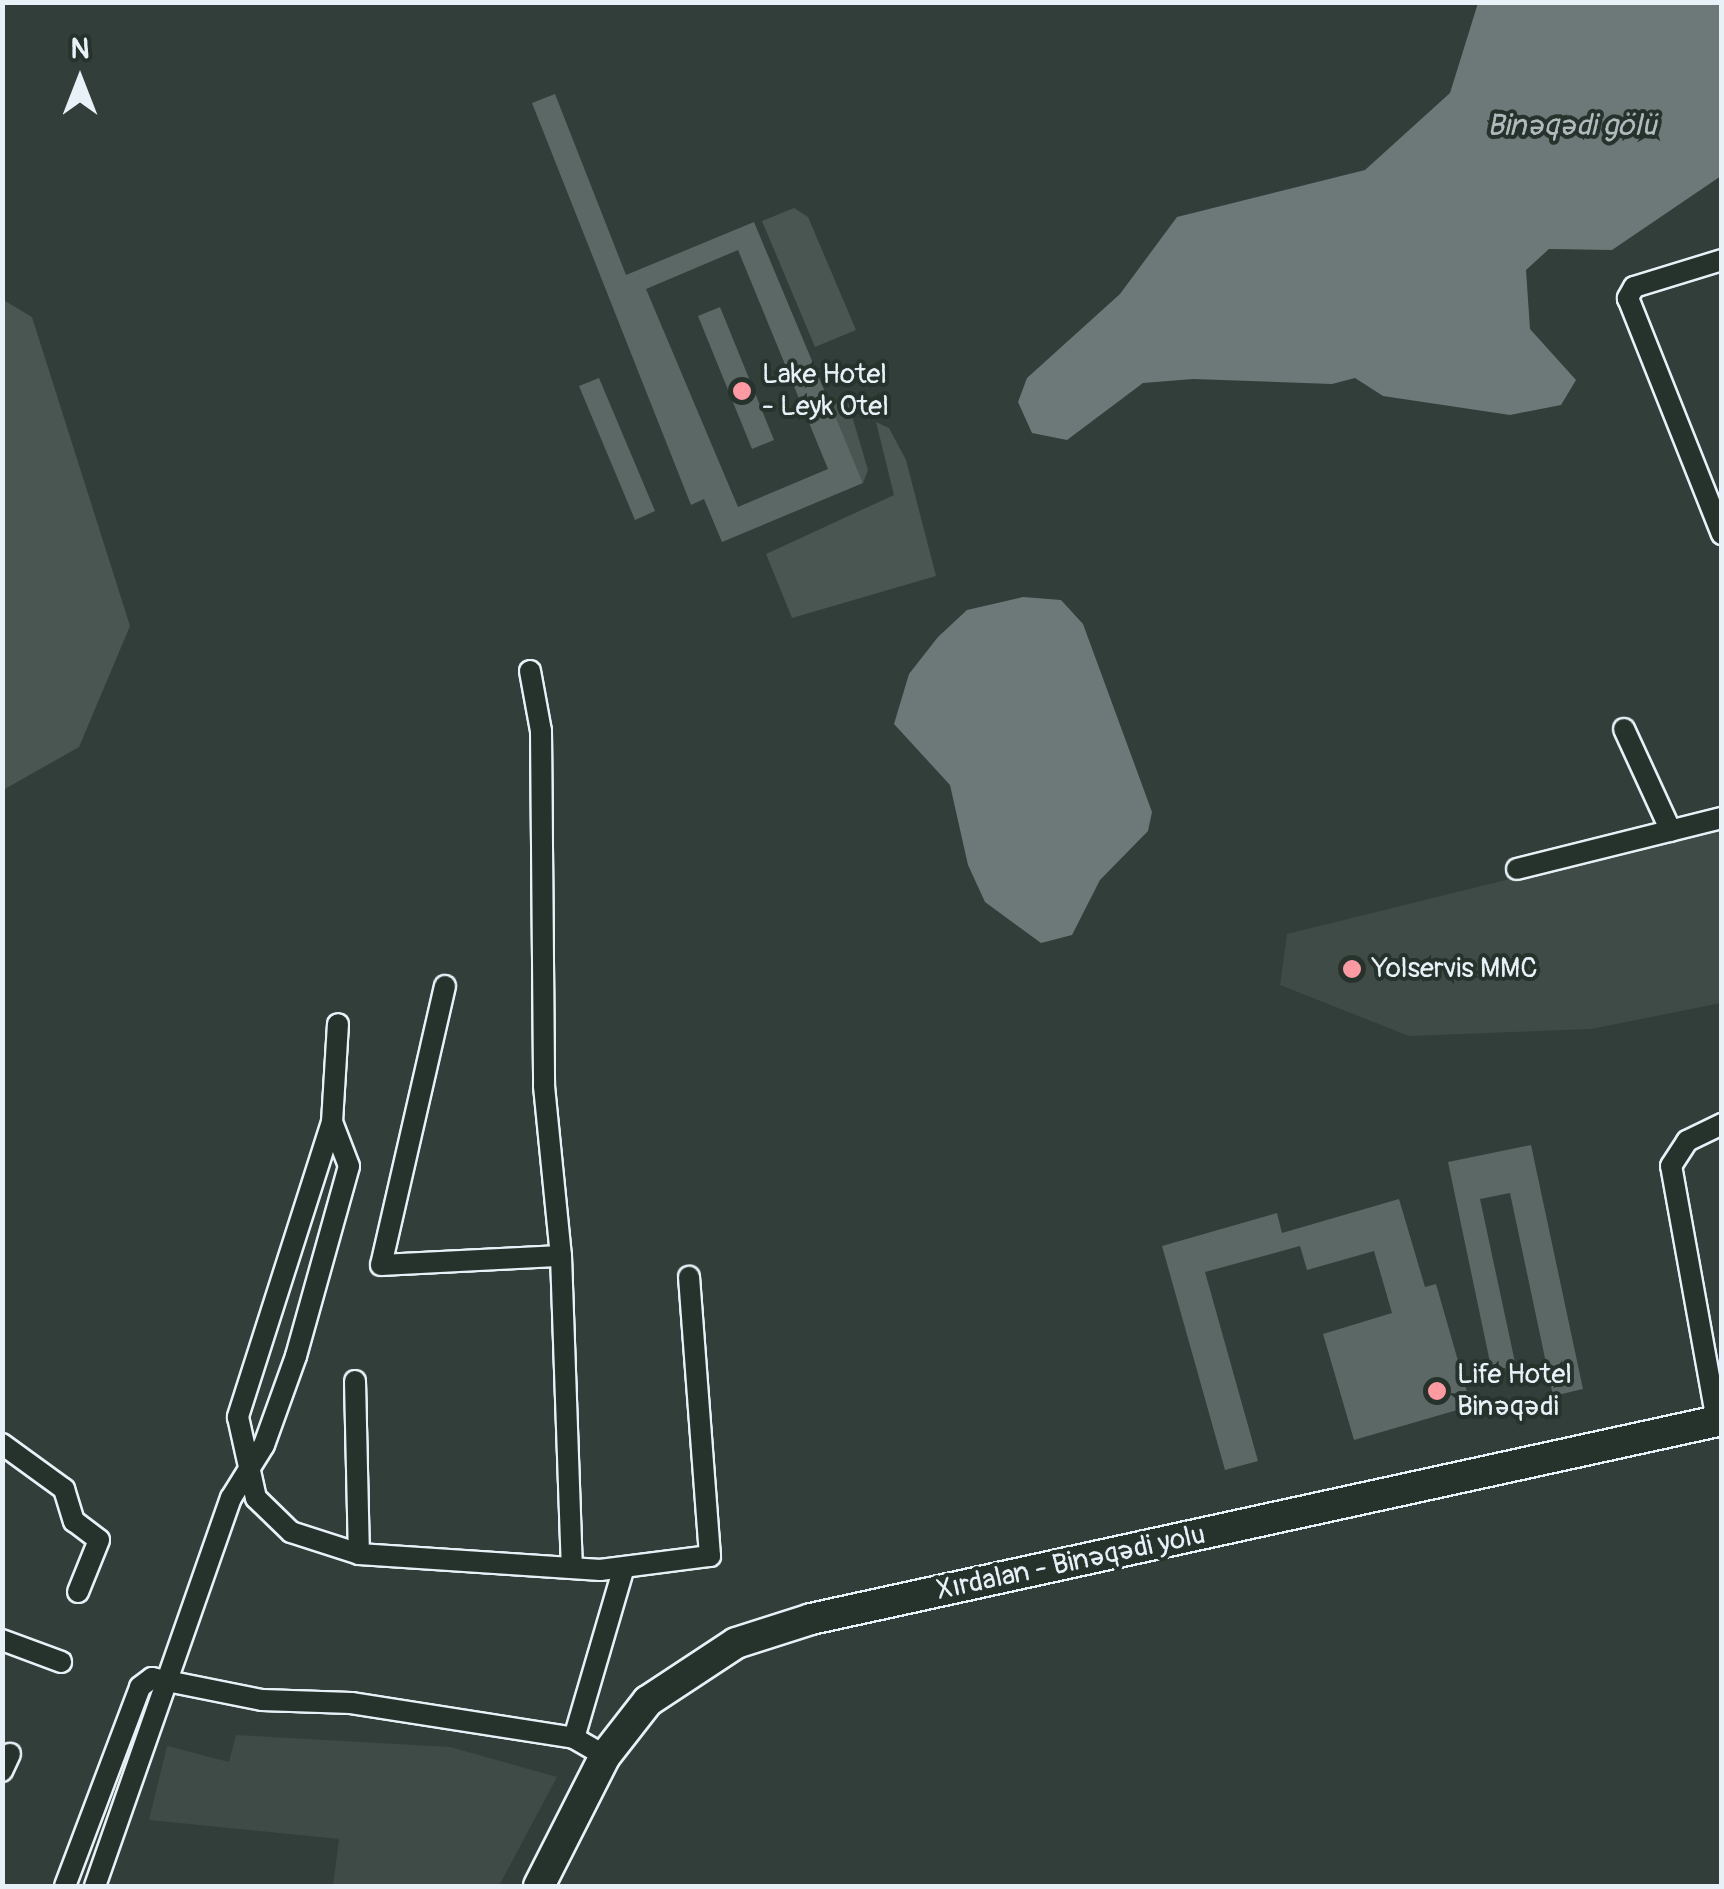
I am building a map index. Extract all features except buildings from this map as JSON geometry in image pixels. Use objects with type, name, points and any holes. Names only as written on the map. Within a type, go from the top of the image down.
[{"type":"main road","name":"Xırdalan - Binəqədi yolu","points":[[540,1886],[604,1756],[675,1679],[770,1631],[1719,1420]]},
{"type":"street","points":[[1722,260],[1634,287],[1628,298],[1722,534]]},
{"type":"street","points":[[530,671],[541,730],[546,1136],[561,1256],[572,1568]]},
{"type":"street","points":[[1624,728],[1672,831]]},
{"type":"street","points":[[1517,869],[1722,818]]},
{"type":"street","points":[[446,986],[381,1266],[561,1256]]},
{"type":"street","points":[[338,1024],[332,1122],[238,1417],[249,1474],[264,1514],[290,1532],[359,1554],[622,1570],[710,1556],[689,1277]]},
{"type":"street","points":[[94,1886],[231,1498],[249,1474],[296,1356],[349,1166],[332,1122]]},
{"type":"street","points":[[1719,1420],[1672,1166],[1686,1141],[1722,1124]]},
{"type":"street","points":[[355,1381],[359,1554]]},
{"type":"street","points":[[2,1444],[64,1489],[74,1522],[99,1540],[78,1592]]},
{"type":"street","points":[[574,1738],[622,1570]]},
{"type":"street","points":[[2,1640],[61,1662]]},
{"type":"street","points":[[65,1886],[140,1687],[168,1678],[262,1700],[351,1703],[574,1738],[604,1756]]},
{"type":"shaded area","points":[[794,208],[808,217],[856,330],[815,347],[762,221]]},
{"type":"shaded area","points":[[2,299],[32,317],[130,626],[79,747],[3,790]]},
{"type":"shaded area","points":[[847,399],[868,470],[863,483],[830,406]]},
{"type":"shaded area","points":[[876,422],[889,428],[906,460],[936,576],[792,618],[766,554],[894,495]]},
{"type":"shaded area","name":"Yolservis MMC","points":[[1721,827],[1721,1003],[1591,1029],[1409,1036],[1280,985],[1287,934]]},
{"type":"shaded area","points":[[236,1735],[450,1747],[557,1777],[499,1886],[333,1886],[339,1839],[149,1820],[167,1746],[229,1762]]},
{"type":"water","name":"Binəqədi gölü","points":[[1478,3],[1721,3],[1721,176],[1612,250],[1549,249],[1526,270],[1530,329],[1576,380],[1561,405],[1510,415],[1383,396],[1355,378],[1332,384],[1193,379],[1143,383],[1067,440],[1032,433],[1018,402],[1027,378],[1120,294],[1177,217],[1365,170],[1450,93]]},
{"type":"water","points":[[1023,597],[1061,600],[1083,624],[1152,812],[1148,831],[1100,880],[1072,935],[1041,943],[985,902],[968,865],[950,785],[894,724],[909,674],[938,637],[967,610]]},
{"type":"place","name":"Lake Hotel - Leyk Otel","points":[[742,391]]},
{"type":"place","name":"Yolservis MMC","points":[[1352,969]]},
{"type":"place","name":"Life Hotel Binəqədi","points":[[1437,1391]]}]
